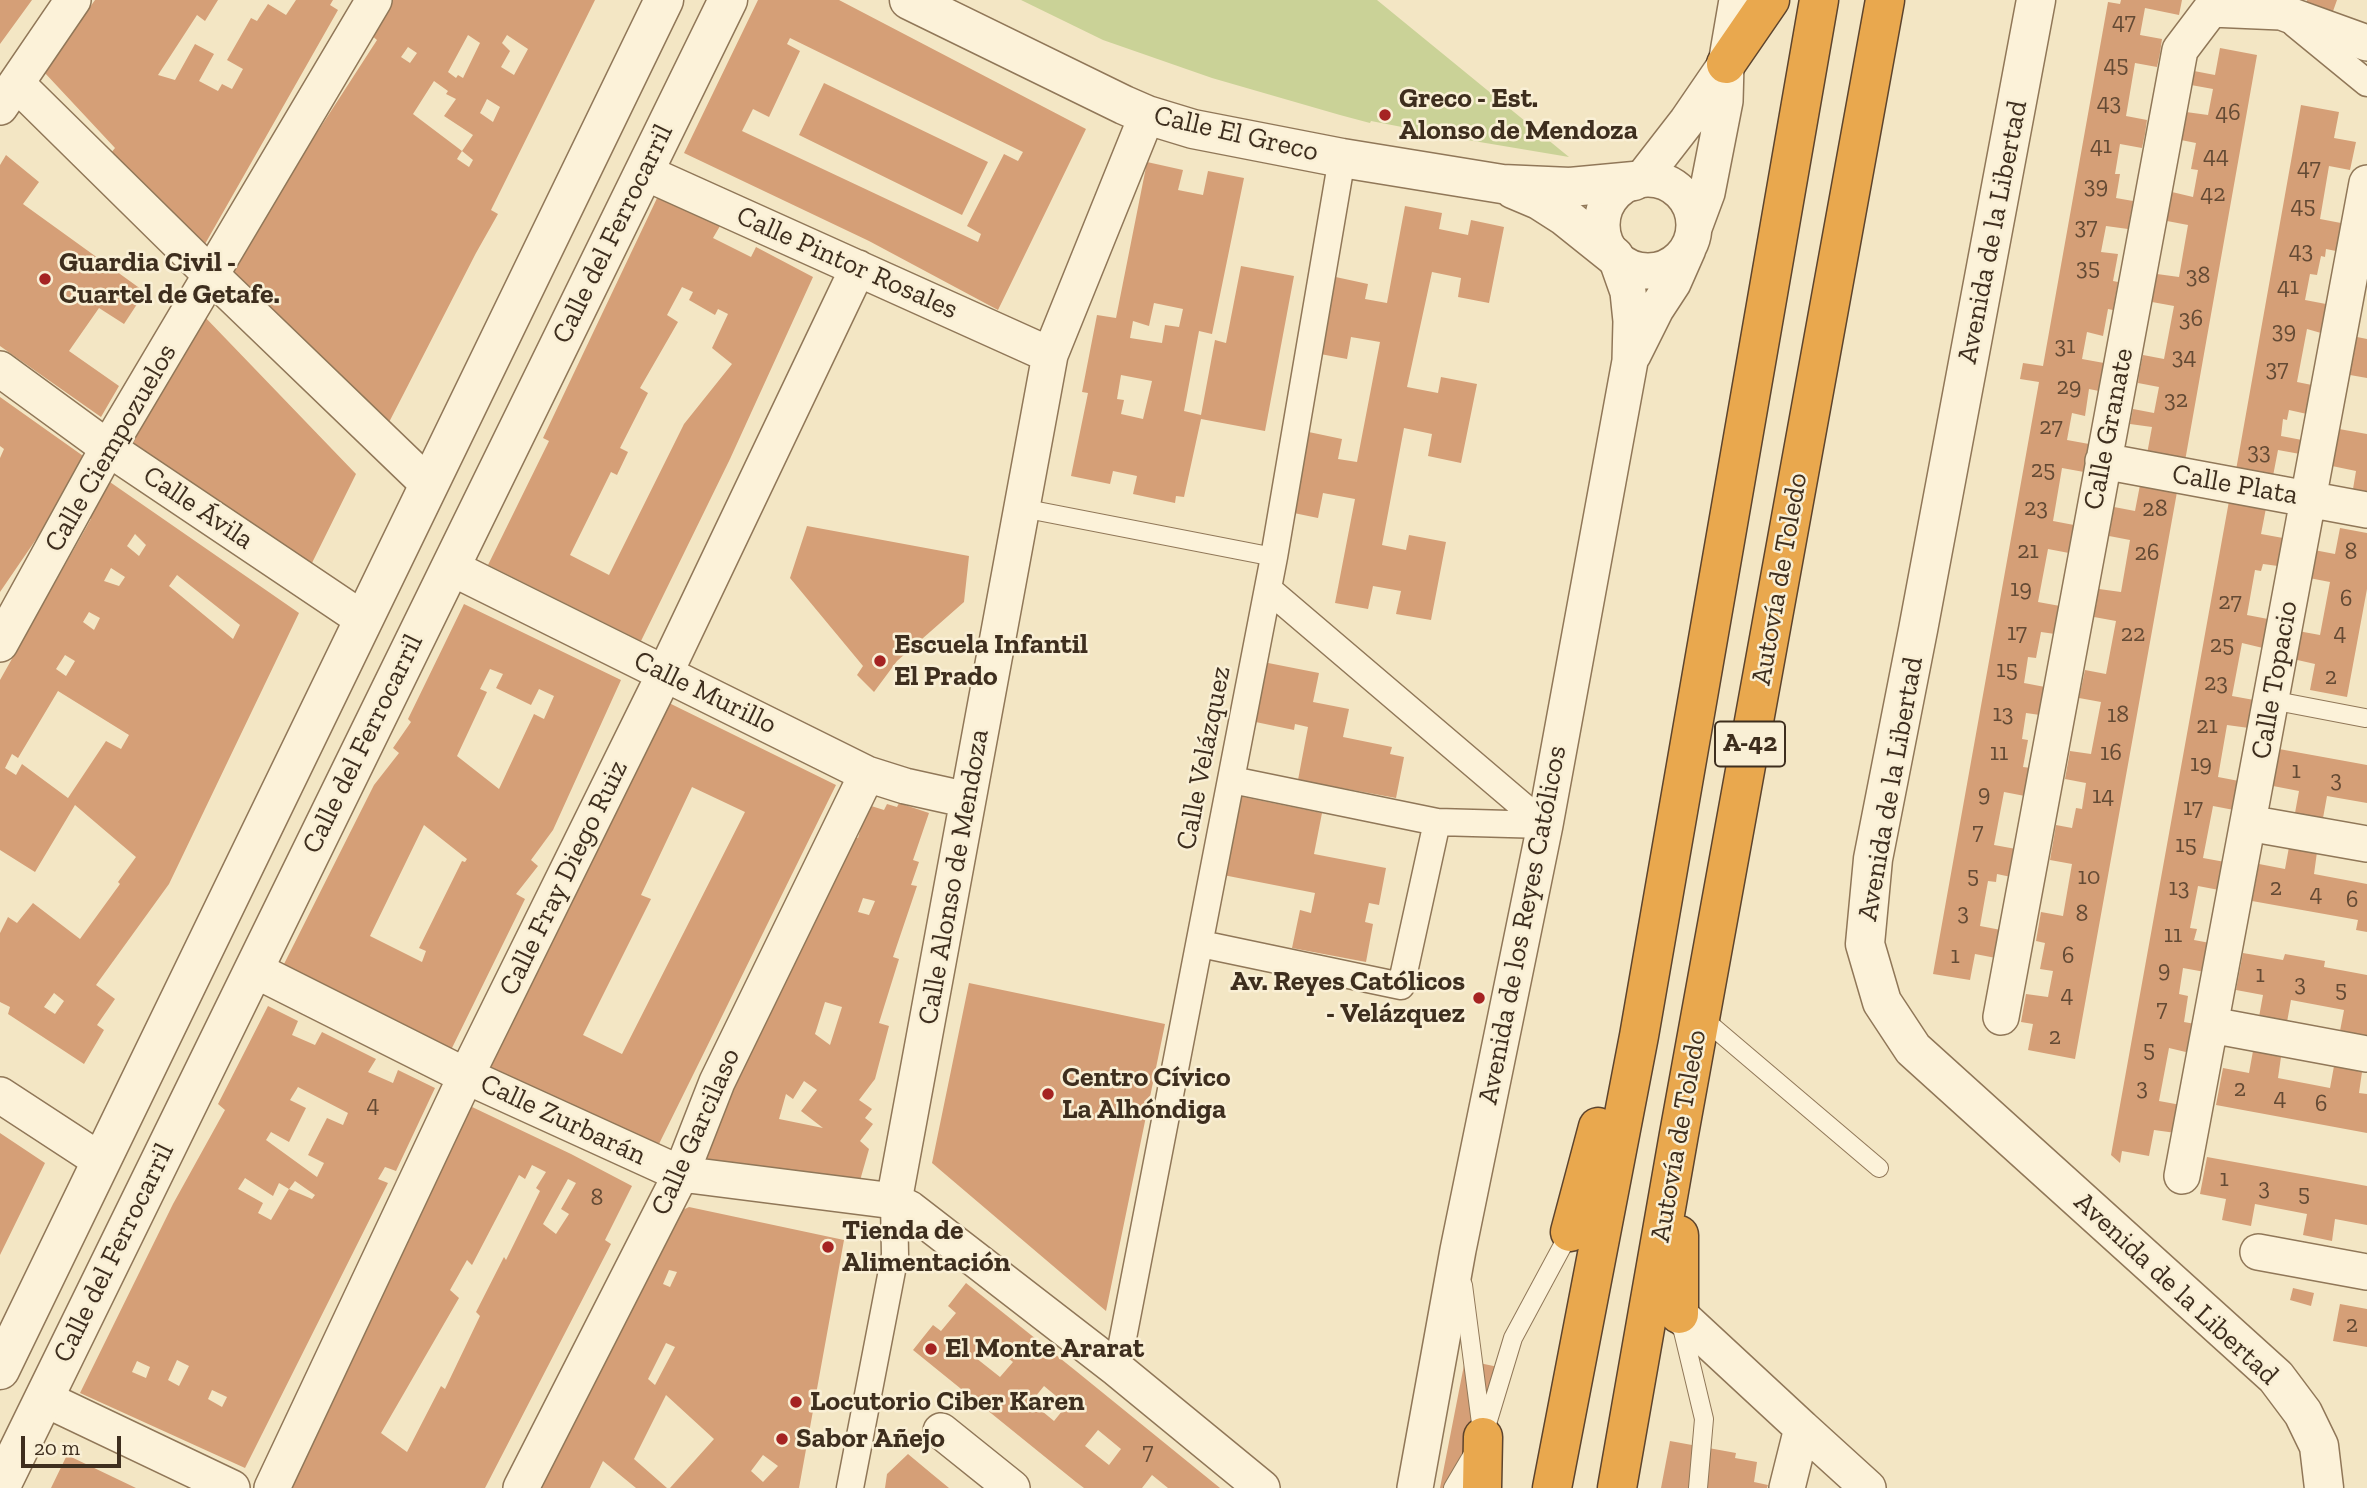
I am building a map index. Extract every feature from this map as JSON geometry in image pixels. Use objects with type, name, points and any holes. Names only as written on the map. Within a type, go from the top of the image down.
[{"type":"highway","points":[[1726,64],[1770,0]]},
{"type":"highway","name":"Autovía de Toledo","points":[[1552,1488],[1639,1036],[1819,0]]},
{"type":"highway","name":"Autovía de Toledo","points":[[1617,1488],[1885,0]]},
{"type":"highway","points":[[1570,1232],[1601,1116],[1639,1036]]},
{"type":"highway","points":[[1679,1134],[1679,1314]]},
{"type":"highway","points":[[1482,1488],[1483,1437]]},
{"type":"street","points":[[74,0],[6,87],[212,276],[429,485]]},
{"type":"street","name":"Calle Ciempozuelos","points":[[0,644],[108,448],[374,0]]},
{"type":"street","name":"Calle del Ferrocarril","points":[[0,1370],[664,0]]},
{"type":"street","name":"Calle del Ferrocarril","points":[[0,1488],[728,0]]},
{"type":"street","name":"Calle El Greco","points":[[909,0],[1146,115],[1193,129],[1342,158],[1502,184]]},
{"type":"street","name":"Avenida de los Reyes Católicos","points":[[1630,361],[1673,283],[1692,237],[1710,179],[1725,101],[1726,64],[1737,0]]},
{"type":"street","name":"Avenida de la Libertad","points":[[2036,0],[1873,859],[1865,944],[1882,1002],[1913,1049],[2276,1377],[2303,1413],[2319,1446],[2324,1488]]},
{"type":"street","points":[[2274,6],[2367,83]]},
{"type":"street","name":"Calle Granate","points":[[2001,1017],[2180,50],[2211,9],[2274,6],[2367,43]]},
{"type":"street","name":"Avenida de los Reyes Católicos","points":[[1638,180],[1687,121],[1726,64]]},
{"type":"street","name":"Calle Alonso de Mendoza","points":[[850,1488],[895,1255],[894,1201],[1050,355],[1146,115]]},
{"type":"street","name":"Calle Velázquez","points":[[1117,1369],[1274,557],[1342,158]]},
{"type":"street","name":"Calle Pintor Rosales","points":[[644,172],[1050,355]]},
{"type":"street","points":[[1615,257],[1603,236],[1604,211],[1610,198],[1619,189],[1638,180]]},
{"type":"street","points":[[1638,180],[1666,182],[1685,196],[1692,210],[1692,237],[1675,263],[1649,271],[1627,266],[1591,236],[1539,200],[1502,184],[1570,187],[1638,180]]},
{"type":"street","name":"Calle Topacio","points":[[2182,1176],[2308,499],[2357,298],[2367,183]]},
{"type":"street","name":"Avenida de los Reyes Católicos","points":[[1415,1488],[1458,1250],[1545,825],[1630,361],[1631,321],[1628,292],[1615,257]]},
{"type":"street","name":"Calle Fray Diego Ruiz","points":[[272,1488],[466,1076],[666,673],[858,268]]},
{"type":"street","name":"Calle Ávila","points":[[0,369],[108,448],[363,620]]},
{"type":"street","name":"Calle Plata","points":[[2103,461],[2367,510]]},
{"type":"street","name":"Calle Murillo","points":[[450,567],[867,774],[905,786],[968,800]]},
{"type":"street","points":[[1268,589],[1545,825]]},
{"type":"street","name":"Calle Garcilaso","points":[[521,1488],[681,1174],[717,1082],[867,774]]},
{"type":"street","points":[[1232,780],[1437,822],[1545,825]]},
{"type":"street","points":[[1201,944],[1401,986],[1437,822]]},
{"type":"street","points":[[2249,823],[2367,844]]},
{"type":"street","name":"Calle Zurbarán","points":[[253,969],[466,1076],[681,1174],[894,1201]]},
{"type":"street","points":[[2211,1025],[2367,1054]]},
{"type":"street","points":[[0,1095],[101,1161]]},
{"type":"street","points":[[894,1201],[909,1209],[1117,1369],[1262,1488]]},
{"type":"street","points":[[2258,1252],[2367,1272]]},
{"type":"street","points":[[1679,1314],[1868,1488]]},
{"type":"street","points":[[43,1398],[232,1488]]},
{"type":"street","points":[[1787,1488],[1802,1428]]},
{"type":"street","points":[[940,1431],[1012,1488]]},
{"type":"lane","points":[[1022,508],[1274,557]]},
{"type":"lane","points":[[2271,700],[2365,718]]},
{"type":"lane","points":[[1700,1016],[1879,1168]]},
{"type":"lane","points":[[1453,1488],[1483,1437],[1513,1338],[1570,1232]]},
{"type":"lane","points":[[1458,1250],[1483,1437]]},
{"type":"lane","points":[[1679,1314],[1704,1419],[1698,1488]]},
{"type":"green space","points":[[1021,0],[1377,0],[1569,157],[1402,129],[1340,115],[1212,78],[1103,40]]},
{"type":"building","points":[[0,0],[32,0],[0,44]]},
{"type":"building","points":[[95,0],[218,0],[205,21],[197,15],[158,75],[175,80],[195,44],[214,54],[199,81],[218,91],[222,84],[232,89],[243,69],[227,60],[251,18],[257,21],[268,4],[286,15],[296,0],[333,0],[330,5],[338,10],[205,244],[111,153],[115,148],[44,72]]},
{"type":"building","points":[[383,0],[595,0],[491,210],[498,214],[384,432],[226,270],[303,141],[309,145],[377,40],[364,29]],"holes":[[[468,35],[480,43],[463,78],[458,75],[456,78],[448,72]],[[507,35],[528,49],[514,75],[501,67],[510,51],[502,43]],[[408,47],[417,53],[410,63],[401,57]],[[434,81],[448,91],[446,94],[456,99],[444,116],[473,135],[462,151],[413,114]],[[487,99],[500,107],[493,122],[480,113]],[[462,151],[473,160],[469,167],[457,159]]]},
{"type":"building","points":[[758,0],[839,0],[1086,129],[998,310],[869,241],[684,153]],"holes":[[[790,38],[1023,152],[1018,161],[1004,154],[967,226],[981,234],[978,242],[742,131],[753,109],[769,117],[800,51],[787,44]]]},
{"type":"building","points":[[2121,0],[2182,0],[2179,15],[2145,8],[2140,35],[2162,39],[2160,53],[2157,67],[2135,63],[2126,116],[2147,120],[2142,148],[2120,144],[2115,174],[2120,174],[2116,198],[2133,201],[2128,229],[2106,226],[2101,252],[2118,254],[2113,281],[2118,282],[2113,310],[2108,309],[2103,336],[2087,332],[2082,359],[2104,363],[2099,391],[2089,389],[2085,416],[2072,413],[2067,440],[2089,444],[2084,472],[2062,468],[2053,521],[2074,525],[2072,539],[2069,553],[2048,549],[2038,602],[2060,606],[2055,634],[2041,632],[2036,658],[2028,657],[2024,683],[2045,687],[2040,715],[2026,713],[2022,739],[2028,740],[2023,767],[2031,768],[2025,796],[2004,792],[1994,845],[2016,849],[2011,877],[1997,874],[1996,882],[1988,881],[1980,926],[2001,930],[1996,958],[1975,954],[1970,980],[1933,974],[2039,382],[2020,379],[2023,363],[2043,366],[2108,2],[2120,4]]},
{"type":"building","points":[[2307,0],[2337,0],[2332,14],[2305,5]]},
{"type":"building","points":[[2220,48],[2257,55],[2185,461],[2147,454],[2152,427],[2130,424],[2133,409],[2154,413],[2159,387],[2138,383],[2143,355],[2164,359],[2174,306],[2152,302],[2157,274],[2179,277],[2188,225],[2167,221],[2172,192],[2193,197],[2198,170],[2191,169],[2196,143],[2181,140],[2186,112],[2208,115],[2213,89],[2191,85],[2194,71],[2215,75]]},
{"type":"building","points":[[824,83],[988,162],[962,215],[799,135]]},
{"type":"building","points":[[2301,105],[2339,112],[2334,138],[2356,142],[2350,170],[2329,166],[2320,219],[2341,223],[2336,251],[2326,249],[2325,257],[2321,256],[2317,275],[2310,274],[2305,300],[2326,304],[2321,333],[2307,329],[2297,382],[2312,385],[2307,414],[2289,410],[2287,420],[2283,419],[2281,436],[2302,440],[2300,454],[2278,450],[2273,476],[2236,470]]},
{"type":"building","points":[[6,155],[39,182],[23,204],[145,292],[124,324],[99,308],[69,351],[119,386],[101,417],[0,346],[0,165]]},
{"type":"building","points":[[1147,162],[1183,170],[1178,190],[1203,195],[1208,171],[1244,178],[1212,334],[1199,331],[1184,411],[1201,415],[1215,340],[1226,343],[1241,266],[1294,276],[1265,431],[1201,419],[1184,497],[1176,496],[1175,503],[1133,494],[1137,476],[1113,471],[1110,484],[1071,476],[1088,393],[1082,392],[1097,315],[1116,318]],"holes":[[[1154,303],[1183,309],[1179,327],[1165,325],[1162,343],[1130,338],[1133,321],[1149,326]],[[1121,375],[1152,381],[1143,419],[1121,414],[1124,400],[1117,399]]]},
{"type":"building","points":[[659,194],[720,226],[713,238],[751,257],[756,247],[813,277],[730,459],[641,641],[488,565],[549,441],[543,438]],"holes":[[[682,287],[693,292],[689,300],[715,315],[718,309],[728,314],[712,348],[732,364],[684,424],[609,575],[570,555],[611,472],[617,475],[628,452],[620,448],[648,393],[640,388],[678,322],[667,315]]]},
{"type":"building","points":[[1405,206],[1442,213],[1439,229],[1468,235],[1471,220],[1504,227],[1489,303],[1458,297],[1461,278],[1432,272],[1407,387],[1438,393],[1441,377],[1477,384],[1461,463],[1428,456],[1432,434],[1404,428],[1382,545],[1406,550],[1409,535],[1446,542],[1431,620],[1396,614],[1401,591],[1373,586],[1368,609],[1335,603],[1355,499],[1323,493],[1318,518],[1289,512],[1304,431],[1342,439],[1338,459],[1357,462],[1380,342],[1351,337],[1347,359],[1315,353],[1331,276],[1368,284],[1365,299],[1387,303]]},
{"type":"building","points":[[202,314],[356,474],[310,567],[126,439]]},
{"type":"building","points":[[2357,337],[2367,339],[2367,378],[2350,375]]},
{"type":"building","points":[[0,397],[86,458],[65,497],[0,592],[0,458],[4,449],[0,446]]},
{"type":"building","points":[[2339,429],[2367,434],[2367,492],[2353,489],[2356,471],[2332,466]]},
{"type":"building","points":[[107,480],[299,613],[169,884],[96,985],[115,999],[97,1025],[104,1030],[84,1064],[8,1014],[10,1007],[0,1002],[0,933],[8,917],[17,923],[33,903],[80,939],[136,857],[75,805],[35,872],[0,850],[0,680],[91,519],[86,516]],"holes":[[[135,534],[146,545],[139,556],[127,546]],[[111,568],[125,577],[119,586],[104,581]],[[177,575],[240,625],[233,639],[169,586]],[[89,612],[100,618],[94,630],[83,622]],[[65,655],[75,661],[66,676],[56,669]],[[58,691],[129,735],[121,749],[106,741],[68,798],[22,764],[16,775],[5,768],[12,754],[18,758]],[[54,993],[64,1001],[55,1014],[44,1007]]]},
{"type":"building","points":[[2140,485],[2177,492],[2075,1059],[2028,1050],[2033,1024],[2021,1022],[2026,994],[2048,997],[2053,971],[2040,969],[2045,943],[2036,941],[2041,912],[2063,916],[2072,864],[2050,860],[2056,825],[2072,828],[2076,808],[2082,809],[2086,783],[2065,779],[2070,751],[2091,754],[2101,702],[2079,698],[2085,670],[2106,674],[2116,621],[2094,617],[2099,589],[2121,592],[2130,540],[2109,536],[2114,507],[2135,511]]},
{"type":"building","points":[[2229,501],[2266,508],[2261,534],[2283,538],[2278,566],[2263,564],[2261,571],[2255,570],[2247,615],[2268,619],[2263,648],[2242,643],[2232,696],[2254,700],[2249,728],[2227,725],[2218,777],[2239,781],[2234,810],[2213,806],[2203,858],[2225,862],[2219,890],[2198,886],[2190,928],[2197,929],[2194,940],[2210,943],[2205,972],[2183,968],[2179,994],[2188,996],[2184,1022],[2195,1024],[2190,1053],[2169,1048],[2159,1101],[2181,1105],[2176,1133],[2154,1130],[2149,1156],[2122,1151],[2120,1163],[2111,1155]]},
{"type":"building","points":[[807,526],[969,556],[964,602],[897,661],[874,692],[857,675],[863,666],[790,578]]},
{"type":"building","points":[[2340,528],[2367,533],[2367,589],[2347,697],[2310,690],[2315,664],[2293,659],[2298,631],[2320,635],[2330,582],[2309,578],[2314,550],[2335,554]]},
{"type":"building","points":[[464,604],[621,680],[553,830],[531,860],[538,866],[516,894],[525,899],[451,1050],[283,966],[374,785],[399,753],[393,748],[411,722],[408,719]],"holes":[[[490,669],[503,674],[496,688],[531,705],[539,689],[554,696],[544,719],[534,714],[499,789],[457,756],[487,692],[480,689]],[[424,825],[467,859],[462,861],[419,948],[426,951],[422,962],[370,936]]]},
{"type":"building","points":[[1258,661],[1319,673],[1313,702],[1349,709],[1343,737],[1392,747],[1390,754],[1404,757],[1396,798],[1298,780],[1308,727],[1295,724],[1294,730],[1246,720]]},
{"type":"building","points":[[667,702],[836,785],[656,1150],[489,1067]],"holes":[[[692,787],[745,812],[622,1054],[583,1035],[651,899],[641,895]]]},
{"type":"building","points":[[2279,749],[2367,765],[2367,803],[2327,796],[2323,818],[2295,813],[2299,791],[2273,786]]},
{"type":"building","points":[[1233,795],[1322,813],[1314,854],[1386,868],[1379,905],[1369,903],[1365,922],[1373,924],[1366,962],[1292,948],[1300,910],[1311,913],[1315,893],[1218,874]]},
{"type":"building","points":[[899,803],[929,813],[913,860],[919,862],[911,885],[917,886],[893,957],[899,959],[879,1023],[889,1026],[875,1079],[859,1100],[872,1109],[865,1118],[873,1124],[860,1141],[869,1149],[857,1191],[695,1159],[814,914],[819,915],[843,843],[850,836],[858,838],[868,805],[884,810],[887,804],[897,807]],"holes":[[[863,898],[875,901],[869,915],[858,912]],[[825,1002],[842,1007],[830,1045],[815,1034]],[[804,1081],[817,1090],[801,1111],[823,1128],[779,1119],[786,1094],[793,1099]]]},
{"type":"building","points":[[2289,847],[2317,852],[2314,874],[2367,884],[2367,932],[2356,930],[2358,920],[2252,901],[2259,864],[2285,869]]},
{"type":"building","points":[[2243,953],[2283,960],[2285,954],[2325,961],[2324,967],[2367,975],[2367,1036],[2340,1031],[2344,1010],[2291,1000],[2287,1022],[2259,1017],[2263,995],[2236,990]]},
{"type":"building","name":"Centro Cívico La Alhóndiga","points":[[969,983],[1165,1024],[1106,1311],[932,1163]]},
{"type":"building","points":[[268,1006],[298,1021],[292,1035],[315,1045],[322,1032],[376,1059],[368,1072],[393,1083],[398,1070],[435,1088],[396,1171],[385,1167],[378,1179],[388,1183],[245,1468],[80,1393],[173,1204],[225,1110],[218,1104]],"holes":[[[298,1087],[348,1113],[343,1125],[327,1118],[308,1155],[324,1163],[317,1177],[266,1140],[271,1132],[289,1142],[306,1108],[290,1100]],[[245,1178],[273,1196],[279,1183],[289,1189],[271,1220],[258,1213],[263,1203],[238,1189]],[[295,1181],[315,1195],[312,1199],[289,1189]],[[177,1360],[189,1366],[179,1386],[168,1380]],[[137,1361],[150,1367],[146,1378],[132,1372]],[[212,1390],[227,1397],[222,1407],[208,1399]]]},
{"type":"building","points":[[2253,1051],[2281,1057],[2278,1078],[2330,1088],[2334,1066],[2362,1072],[2359,1093],[2367,1094],[2367,1133],[2216,1105],[2223,1068],[2249,1073]]},
{"type":"building","points":[[470,1106],[632,1186],[605,1240],[611,1244],[485,1488],[283,1488]],"holes":[[[532,1165],[546,1172],[536,1188],[540,1191],[506,1260],[504,1257],[476,1312],[480,1316],[445,1389],[441,1386],[407,1452],[381,1433],[459,1298],[450,1290],[467,1260],[472,1265],[519,1175],[525,1179]],[[568,1179],[576,1183],[561,1209],[569,1214],[556,1234],[543,1224]]]},
{"type":"building","points":[[0,1133],[45,1163],[0,1255]]},
{"type":"building","points":[[2207,1157],[2367,1186],[2367,1225],[2335,1219],[2332,1241],[2303,1235],[2307,1214],[2255,1204],[2251,1226],[2222,1220],[2226,1199],[2200,1194]]},
{"type":"building","points":[[689,1207],[844,1240],[799,1488],[670,1488],[714,1439],[666,1395],[634,1459],[667,1488],[636,1488],[603,1461],[590,1488],[538,1488],[672,1215]],"holes":[[[669,1270],[677,1272],[670,1287],[663,1284]],[[666,1343],[675,1347],[655,1385],[648,1379]],[[763,1455],[778,1466],[763,1482],[751,1471]]]},
{"type":"building","points":[[966,1283],[1220,1488],[1168,1488],[1152,1475],[1142,1488],[1084,1488],[913,1350],[933,1325],[941,1331],[956,1313],[948,1306]],"holes":[[[989,1343],[1013,1362],[1000,1377],[976,1358]],[[1044,1386],[1067,1405],[1054,1421],[1031,1402]],[[1098,1430],[1121,1449],[1109,1465],[1085,1446]]]},
{"type":"building","points":[[2293,1288],[2314,1293],[2311,1306],[2290,1300]]},
{"type":"building","points":[[2340,1304],[2367,1309],[2367,1347],[2333,1341]]},
{"type":"building","points":[[1465,1360],[1503,1368],[1480,1488],[1440,1488]]},
{"type":"building","points":[[1670,1441],[1736,1453],[1735,1458],[1757,1462],[1754,1482],[1768,1485],[1767,1488],[1661,1488]]},
{"type":"building","points":[[908,1454],[949,1488],[885,1488],[887,1474]]},
{"type":"building","points":[[67,1455],[136,1488],[51,1488]]},
{"type":"place","name":"Greco - Est. Alonso de Mendoza","points":[[1385,115]]},
{"type":"place","name":"Guardia Civil - Cuartel de Getafe.","points":[[45,279]]},
{"type":"place","name":"Escuela Infantil El Prado","points":[[880,661]]},
{"type":"place","name":"Av. Reyes Católicos - Velázquez","points":[[1479,998]]},
{"type":"place","name":"Centro Cívico La Alhóndiga","points":[[1048,1094]]},
{"type":"place","name":"Tienda de Alimentación","points":[[828,1247]]},
{"type":"place","name":"El Monte Ararat","points":[[931,1349]]},
{"type":"place","name":"Locutorio Ciber Karen","points":[[796,1402]]},
{"type":"place","name":"Sabor Añejo","points":[[782,1439]]}]
